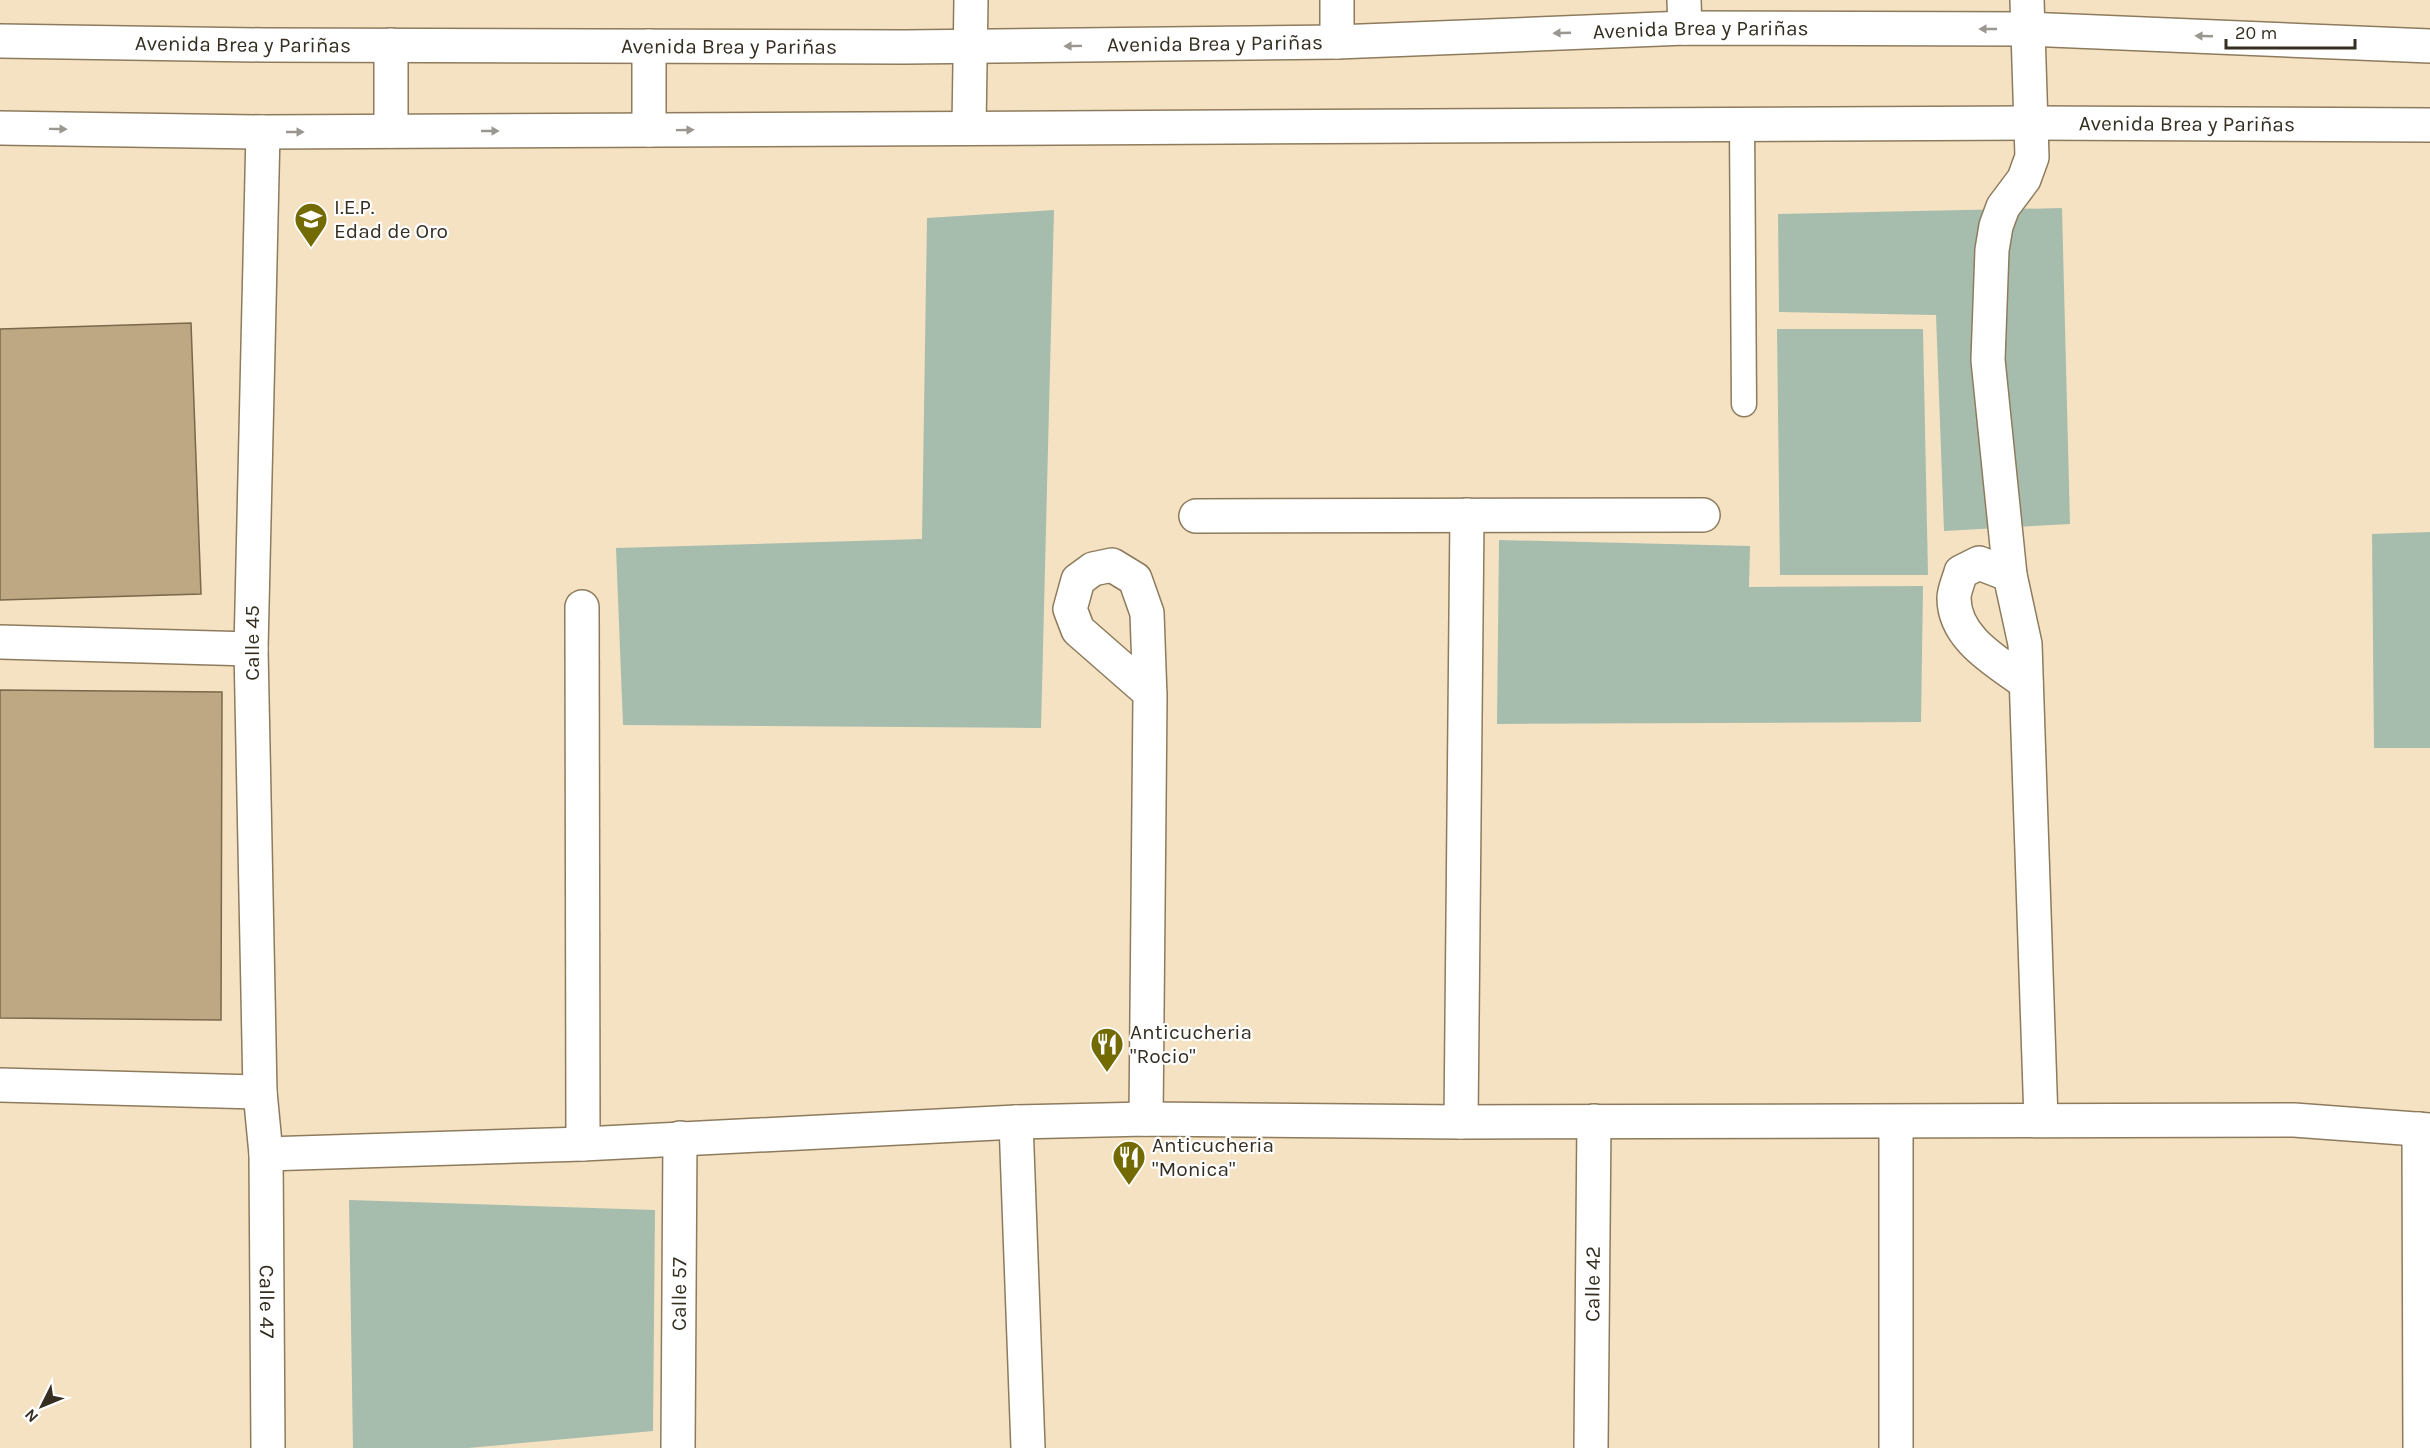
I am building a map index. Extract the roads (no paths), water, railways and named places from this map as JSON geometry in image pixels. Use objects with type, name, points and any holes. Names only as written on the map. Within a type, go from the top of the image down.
[{"type":"street","points":[[969,127],[970,0]]},
{"type":"street","points":[[1336,0],[1337,42]]},
{"type":"street","name":"Avenida Brea y Pariñas","points":[[0,41],[970,47],[1337,42],[1684,14],[2026,14],[2430,46]]},
{"type":"street","points":[[2026,14],[2032,158],[2029,169],[2000,216],[1992,261],[1988,360],[2010,575],[2025,644],[2041,1120]]},
{"type":"street","points":[[391,45],[391,131]]},
{"type":"street","points":[[648,46],[649,130]]},
{"type":"street","name":"Avenida Brea y Pariñas","points":[[0,128],[263,132],[2029,123],[2430,125]]},
{"type":"street","name":"Calle 45","points":[[263,132],[251,649],[260,1092],[266,1154]]},
{"type":"street","points":[[1461,1122],[1467,515]]},
{"type":"street","points":[[1196,516],[1703,515]]},
{"type":"street","points":[[2010,575],[1979,563],[1961,572],[1953,597],[1959,624],[1980,649],[2026,683]]},
{"type":"street","points":[[582,606],[583,1144]]},
{"type":"street","points":[[0,642],[251,649]]},
{"type":"street","points":[[1146,1119],[1150,693]]},
{"type":"street","points":[[0,1085],[260,1092]]},
{"type":"street","points":[[266,1154],[583,1144],[1016,1122],[1146,1119],[1461,1122],[2294,1120],[2425,1129],[2420,1448]]},
{"type":"street","name":"Calle 42","points":[[1591,1448],[1594,1121]]},
{"type":"street","points":[[1016,1122],[1028,1448]]},
{"type":"street","points":[[1896,1122],[1896,1448]]},
{"type":"street","name":"Calle 57","points":[[678,1448],[680,1138]]},
{"type":"street","name":"Calle 47","points":[[266,1154],[267,1448]]},
{"type":"lane","points":[[1742,126],[1744,404]]},
{"type":"place","name":"I.E.P. Edad de Oro","points":[[311,248]]},
{"type":"place","name":"Anticucheria \"Rocio\"","points":[[1107,1073]]},
{"type":"place","name":"Anticucheria \"Monica\"","points":[[1129,1186]]}]
